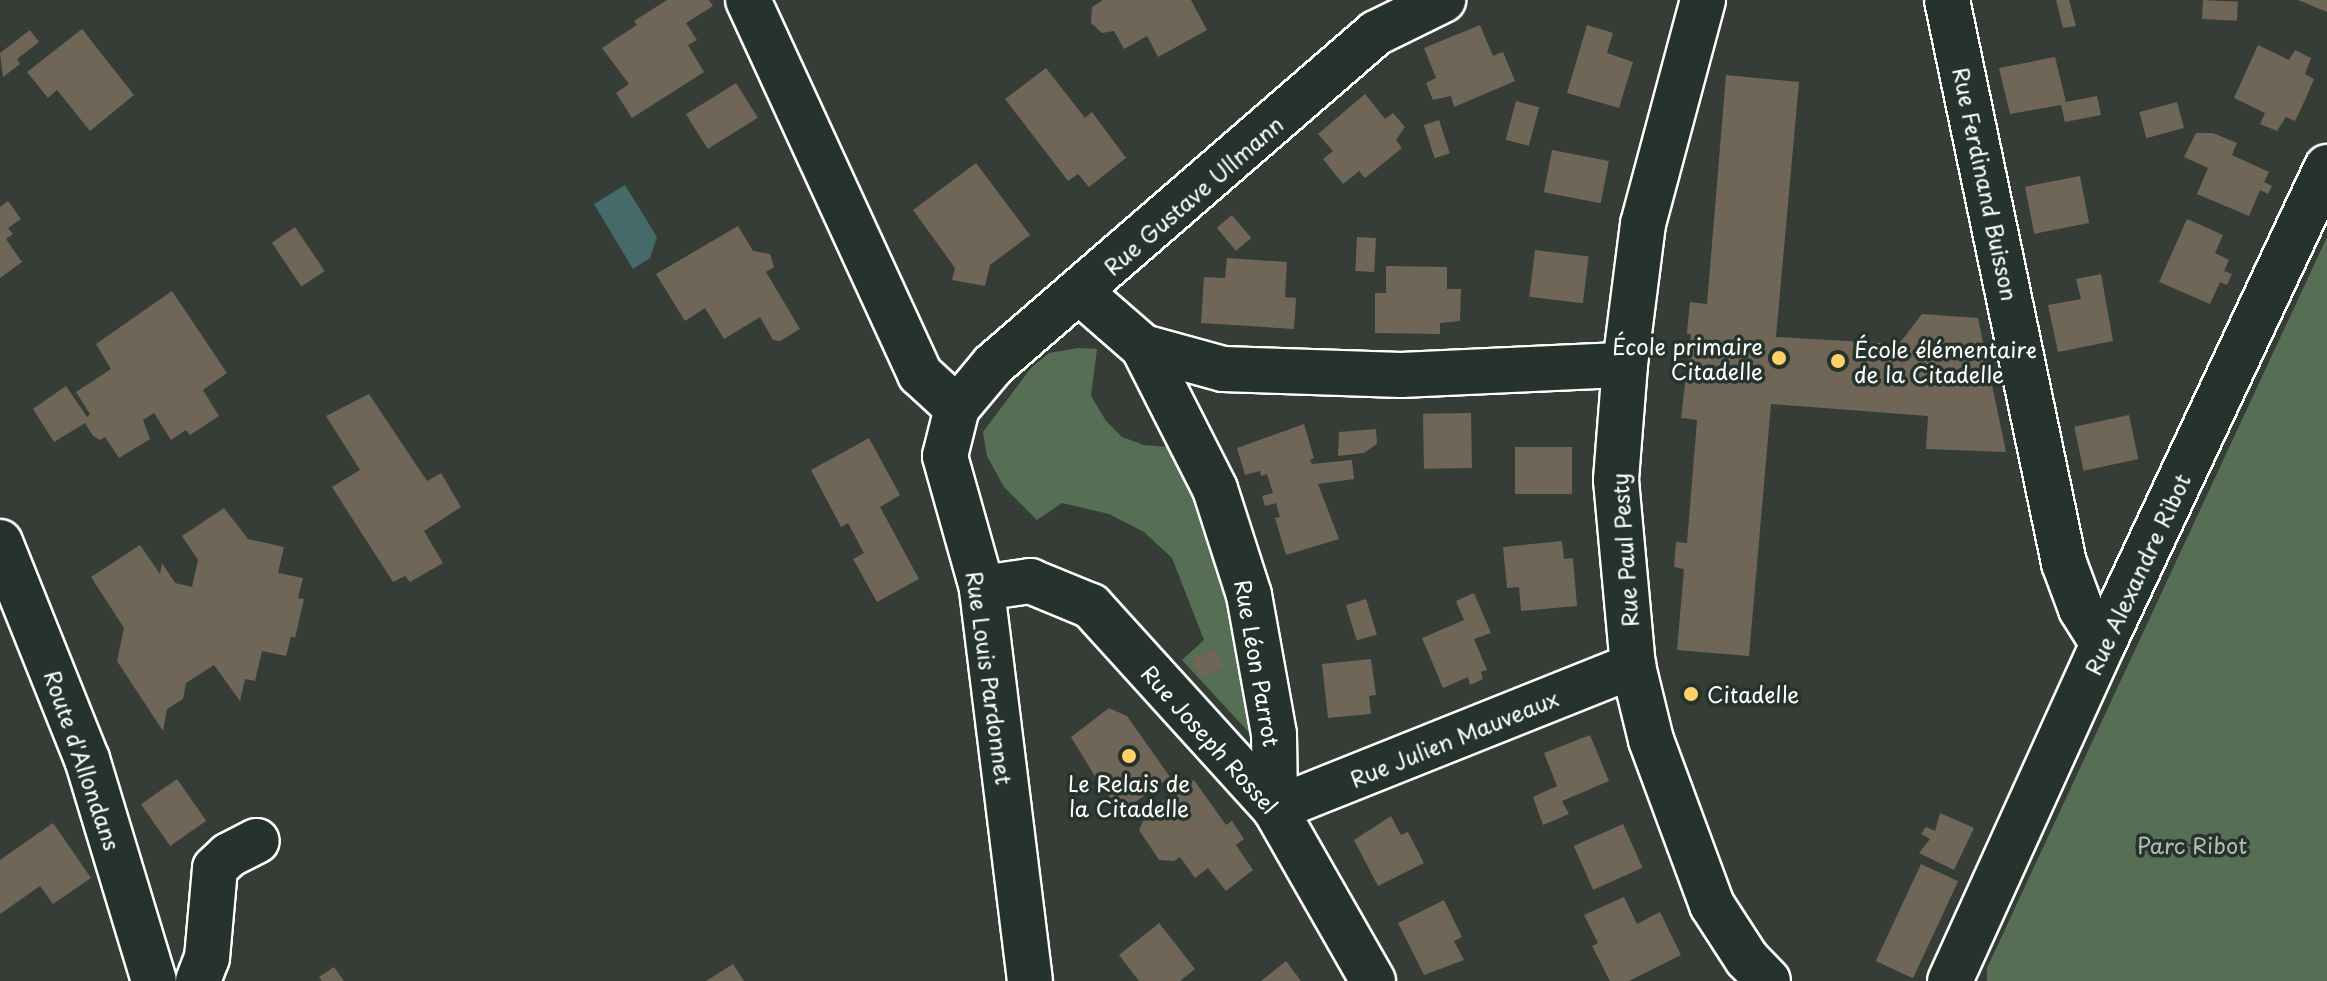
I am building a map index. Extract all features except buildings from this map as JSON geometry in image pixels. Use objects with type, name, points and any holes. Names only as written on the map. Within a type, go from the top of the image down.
[{"type":"street","points":[[748,0],[920,374],[957,408]]},
{"type":"street","name":"Rue Gustave Ullmann","points":[[957,408],[993,365],[1081,293],[1376,33],[1443,0]]},
{"type":"street","name":"Rue Paul Pesty","points":[[1703,0],[1643,224],[1625,365],[1616,480],[1633,666],[1651,740],[1712,905],[1747,959],[1768,981]]},
{"type":"street","name":"Rue Ferdinand Buisson","points":[[1947,0],[2064,563],[2081,609],[2103,644]]},
{"type":"street","name":"Rue Alexandre Ribot","points":[[1950,981],[2103,644],[2327,167]]},
{"type":"street","name":"Rue Léon Parrot","points":[[1081,293],[1143,347],[1215,489],[1249,595],[1274,734],[1275,809]]},
{"type":"street","name":"Rue Léon Parrot","points":[[1143,347],[1223,369],[1238,370],[1401,375],[1625,365]]},
{"type":"street","name":"Rue Louis Pardonnet","points":[[957,408],[945,456],[982,588],[1030,981]]},
{"type":"street","name":"Route d'Allondans","points":[[0,542],[87,759],[154,981]]},
{"type":"street","name":"Rue Joseph Rossel","points":[[982,588],[1030,581],[1091,606],[1275,809],[1373,981]]},
{"type":"street","name":"Rue Julien Mauveaux","points":[[1275,809],[1633,666]]},
{"type":"street","points":[[198,981],[207,958],[215,868],[229,855],[257,841]]},
{"type":"green space","name":"Parc Ribot","points":[[2327,237],[2327,981],[1987,981],[1987,968]]},
{"type":"green space","points":[[1078,348],[1097,349],[1091,396],[1106,421],[1122,437],[1144,445],[1181,448],[1228,559],[1255,739],[1182,660],[1204,640],[1172,558],[1144,532],[1109,514],[1062,503],[1037,520],[1004,487],[987,456],[983,432],[1031,368],[1049,353]]},
{"type":"water","points":[[625,185],[657,237],[650,258],[633,269],[594,204]]},
{"type":"place","name":"École primaire Citadelle","points":[[1779,358]]},
{"type":"place","name":"École élémentaire de la Citadelle","points":[[1838,361]]},
{"type":"place","name":"Citadelle","points":[[1691,694]]},
{"type":"place","name":"Le Relais de la Citadelle","points":[[1129,756]]}]
